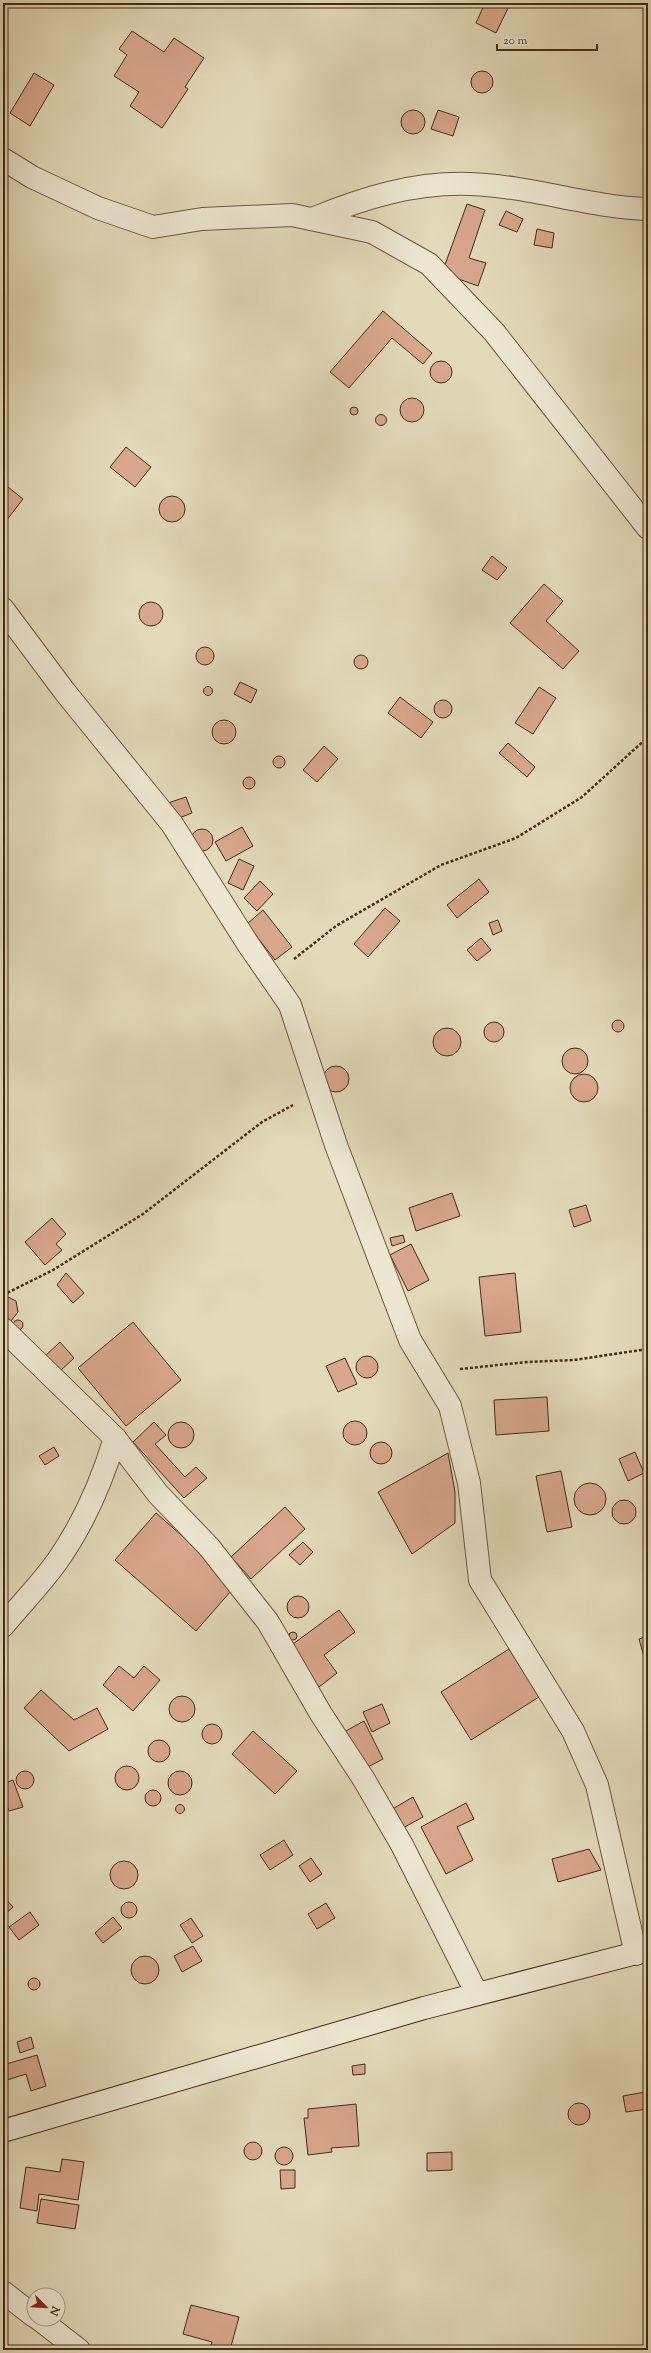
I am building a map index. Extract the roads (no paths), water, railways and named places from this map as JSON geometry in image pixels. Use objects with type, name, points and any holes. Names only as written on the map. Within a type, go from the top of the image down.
[{"type":"street","points":[[3,159],[32,177],[98,208],[153,227],[202,219],[292,215],[372,232],[429,264],[494,332],[648,528]]},
{"type":"street","points":[[312,219],[358,200],[392,190],[471,184],[588,202],[648,209]]},
{"type":"street","points":[[3,609],[70,698],[172,824],[290,1005],[336,1145],[410,1340],[450,1406],[469,1483],[480,1580],[573,1731],[597,1786],[642,1952],[416,2010],[3,2131]]},
{"type":"street","points":[[3,1329],[115,1438],[158,1494],[209,1546],[268,1622],[321,1714],[363,1778],[402,1845],[477,1994]]},
{"type":"street","points":[[3,1626],[58,1560],[91,1504],[107,1466],[115,1438]]},
{"type":"street","points":[[3,2292],[26,2310]]},
{"type":"street","points":[[49,2327],[79,2350]]}]
